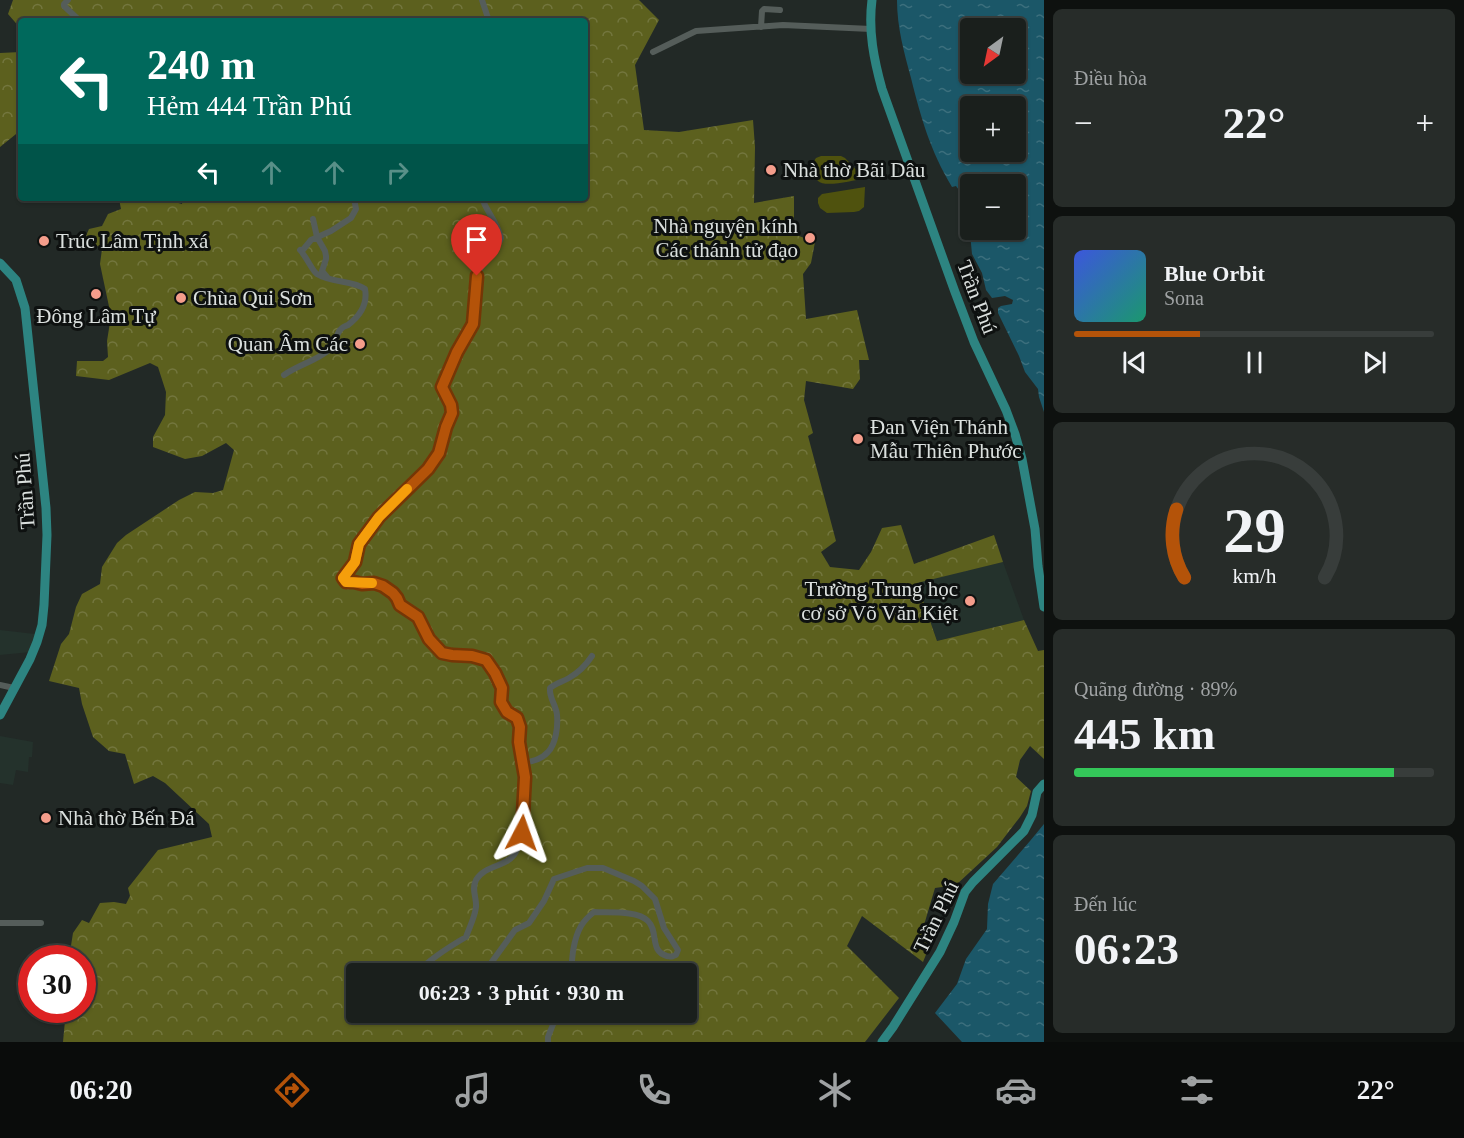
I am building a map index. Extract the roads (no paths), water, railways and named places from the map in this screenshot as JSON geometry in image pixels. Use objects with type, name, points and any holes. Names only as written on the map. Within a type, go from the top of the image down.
[{"type":"main road","name":"Trần Phú","points":[[872,0],[870,29],[878,72],[889,110],[974,342],[1016,437],[1035,529],[1044,607]]},
{"type":"main road","name":"Trần Phú","points":[[0,263],[16,280],[25,308],[45,495],[47,535],[42,625],[30,659],[0,715]]},
{"type":"main road","name":"Trần Phú","points":[[882,1042],[940,952],[966,892],[973,882],[1024,831],[1032,815],[1037,792],[1044,784]]},
{"type":"street","points":[[68,0],[64,6],[77,18]]},
{"type":"street","points":[[482,0],[488,18]]},
{"type":"street","points":[[761,27],[764,9],[780,10]]},
{"type":"street","points":[[653,52],[696,31],[783,25],[870,29]]},
{"type":"street","points":[[284,375],[334,346],[335,338],[342,328],[362,311],[365,304],[365,289],[362,286],[335,281],[314,272],[301,251],[311,240],[351,218],[356,209],[355,201]]},
{"type":"street","points":[[428,963],[442,951],[466,938],[476,905],[474,893],[476,880],[485,870],[509,859],[516,852],[522,833],[525,777],[519,742],[520,727],[517,718],[507,712],[501,702],[502,688],[486,660],[442,653],[429,639],[418,617],[400,605],[393,593],[374,583],[346,582],[343,578],[355,562],[359,544],[379,517],[428,469],[442,445],[452,413],[451,405],[442,387],[457,352],[473,324],[479,268],[494,253],[501,238],[495,221],[483,201]]},
{"type":"street","points":[[313,219],[317,237],[325,251],[327,260],[322,272],[327,278]]},
{"type":"street","points":[[522,763],[533,762],[548,752],[554,740],[557,713],[549,696],[550,688],[557,682],[570,678],[585,666],[591,656]]},
{"type":"street","points":[[0,685],[14,688]]},
{"type":"street","points":[[491,963],[515,930],[529,923],[544,901],[554,879],[587,868],[603,868],[642,886],[655,899],[664,928],[678,950],[672,957],[662,954],[656,948],[649,922],[640,916],[594,912],[577,933],[572,963]]},
{"type":"street","points":[[0,923],[42,924]]},
{"type":"street","points":[[548,1042],[554,1023]]},
{"type":"water","points":[[897,0],[1044,0],[1044,412],[1038,389],[1025,372],[998,313],[998,308],[1012,304],[1013,300],[1005,296],[992,298],[986,290],[982,273],[972,254],[971,240],[1026,240],[1026,174],[960,174],[960,191],[956,186],[952,187],[927,134],[903,49]]},
{"type":"water","points":[[1044,824],[1044,1042],[962,1042],[935,1013],[957,984],[966,959],[987,929],[988,904],[993,884]]},
{"type":"place","name":"Nhà thờ Bãi Dâu","points":[[771,170]]},
{"type":"place","name":"Nhà nguyện kính Các thánh tử đạo","points":[[810,238]]},
{"type":"place","name":"Trúc Lâm Tịnh xá","points":[[44,241]]},
{"type":"place","name":"Đông Lâm Tự","points":[[96,294]]},
{"type":"place","name":"Chùa Qui Sơn","points":[[181,298]]},
{"type":"place","name":"Quan Âm Các","points":[[360,344]]},
{"type":"place","name":"Đan Viện Thánh Mẫu Thiên Phước","points":[[858,439]]},
{"type":"place","name":"Trường Trung học cơ sở Võ Văn Kiệt","points":[[970,601]]},
{"type":"place","name":"Nhà thờ Bến Đá","points":[[46,818]]}]
